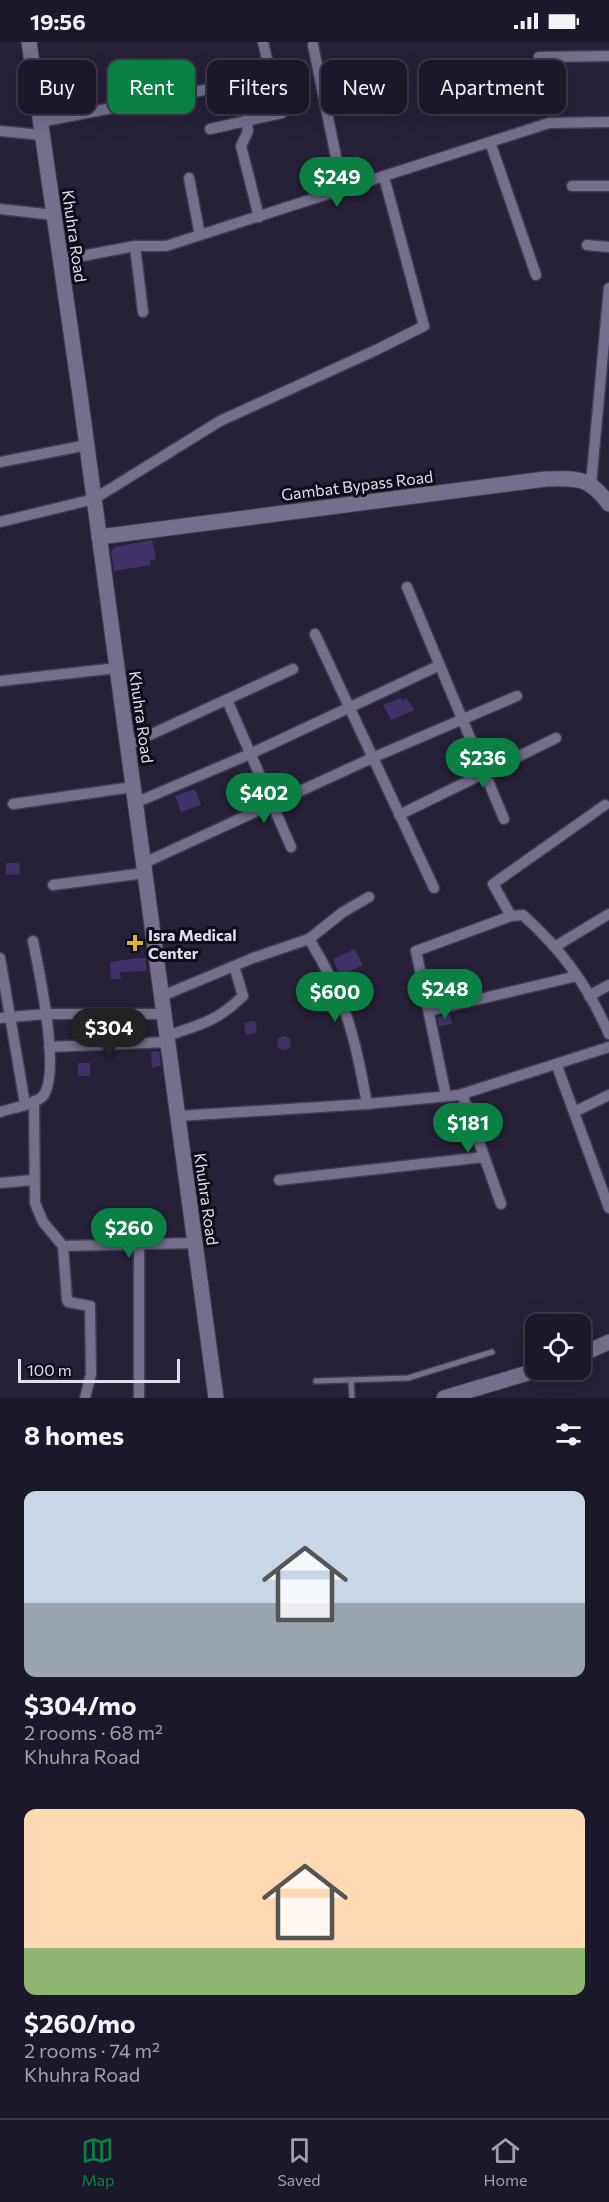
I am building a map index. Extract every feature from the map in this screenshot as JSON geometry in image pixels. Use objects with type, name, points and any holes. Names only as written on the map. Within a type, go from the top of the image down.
[{"type":"main road","name":"Khuhra Road","points":[[29,42],[87,445],[216,1398]]},
{"type":"main road","name":"Gambat Bypass Road","points":[[99,537],[546,479],[572,478],[591,484]]},
{"type":"main road","points":[[591,484],[609,504]]},
{"type":"main road","points":[[591,1350],[609,1342]]},
{"type":"main road","points":[[444,1398],[525,1374]]},
{"type":"street","points":[[0,132],[41,128],[271,76],[263,42]]},
{"type":"street","points":[[314,45],[344,191]]},
{"type":"street","points":[[539,57],[609,56]]},
{"type":"street","points":[[210,129],[277,114]]},
{"type":"street","points":[[246,120],[248,131],[242,146],[259,217]]},
{"type":"street","points":[[61,260],[135,246],[166,246],[344,191],[549,123],[609,122]]},
{"type":"street","points":[[489,142],[536,275]]},
{"type":"street","points":[[0,522],[94,499],[220,421],[424,326],[384,177]]},
{"type":"street","points":[[189,178],[200,235]]},
{"type":"street","points":[[572,186],[609,186]]},
{"type":"street","points":[[0,209],[54,215]]},
{"type":"street","points":[[586,245],[609,247]]},
{"type":"street","points":[[135,246],[143,312]]},
{"type":"street","points":[[591,484],[609,288]]},
{"type":"street","points":[[0,462],[87,445]]},
{"type":"street","points":[[407,587],[438,666],[504,819]]},
{"type":"street","points":[[315,634],[434,888]]},
{"type":"street","points":[[135,803],[250,754],[438,666]]},
{"type":"street","points":[[0,681],[117,668]]},
{"type":"street","points":[[128,745],[293,669]]},
{"type":"street","points":[[53,885],[144,868],[372,758],[517,696]]},
{"type":"street","points":[[227,700],[291,847]]},
{"type":"street","points":[[399,815],[556,738]]},
{"type":"street","points":[[13,804],[133,787]]},
{"type":"street","points":[[511,916],[495,889],[493,881],[605,806]]},
{"type":"street","points":[[162,996],[234,966],[309,939],[343,912],[369,897]]},
{"type":"street","points":[[556,946],[609,914]]},
{"type":"street","points":[[446,1096],[416,951],[511,916],[523,915],[556,946],[590,996],[609,1035]]},
{"type":"street","points":[[309,939],[343,1001],[355,1036],[367,1104]]},
{"type":"street","points":[[0,1112],[43,1096],[46,1089],[49,1047],[46,1014],[33,941]]},
{"type":"street","points":[[0,958],[5,1017],[29,1103],[33,1180],[39,1215],[63,1246],[68,1302],[90,1306],[91,1374],[85,1398]]},
{"type":"street","points":[[49,1047],[167,1039],[215,1019],[231,1010],[243,996],[234,966]]},
{"type":"street","points":[[429,1011],[577,976]]},
{"type":"street","points":[[590,996],[609,985]]},
{"type":"street","points":[[5,1017],[46,1014],[164,1014]]},
{"type":"street","points":[[178,1116],[367,1104],[462,1094],[557,1066],[609,1047]]},
{"type":"street","points":[[557,1066],[605,1183],[609,1208]]},
{"type":"street","points":[[462,1094],[501,1204]]},
{"type":"street","points":[[574,1112],[609,1095]]},
{"type":"street","points":[[279,1180],[484,1157]]},
{"type":"street","points":[[0,1183],[33,1180]]},
{"type":"street","points":[[63,1246],[195,1243]]},
{"type":"street","points":[[139,1244],[139,1398]]},
{"type":"lane","points":[[316,1381],[408,1378],[492,1352]]},
{"type":"lane","points":[[351,1380],[352,1398]]},
{"type":"building","points":[[152,540],[156,559],[150,561],[151,565],[114,571],[111,551],[115,547]]},
{"type":"building","points":[[401,698],[403,701],[406,698],[415,710],[391,720],[383,705]]},
{"type":"building","points":[[195,789],[201,805],[181,812],[175,796]]},
{"type":"building","points":[[6,863],[19,863],[20,874],[6,875]]},
{"type":"building","points":[[355,949],[363,965],[340,976],[333,959]]},
{"type":"building","points":[[146,958],[146,971],[120,972],[121,979],[111,979],[110,962]]},
{"type":"building","points":[[450,1014],[452,1024],[439,1026],[437,1017]]},
{"type":"building","points":[[255,1021],[257,1033],[246,1035],[244,1023]]},
{"type":"building","points":[[284,1036],[289,1038],[291,1043],[289,1048],[284,1050],[279,1048],[277,1043],[279,1038]]},
{"type":"building","points":[[159,1051],[161,1066],[152,1068],[151,1052]]},
{"type":"building","points":[[78,1063],[90,1063],[90,1076],[78,1076]]},
{"type":"place","name":"Isra Medical Center","points":[[135,943]]}]
